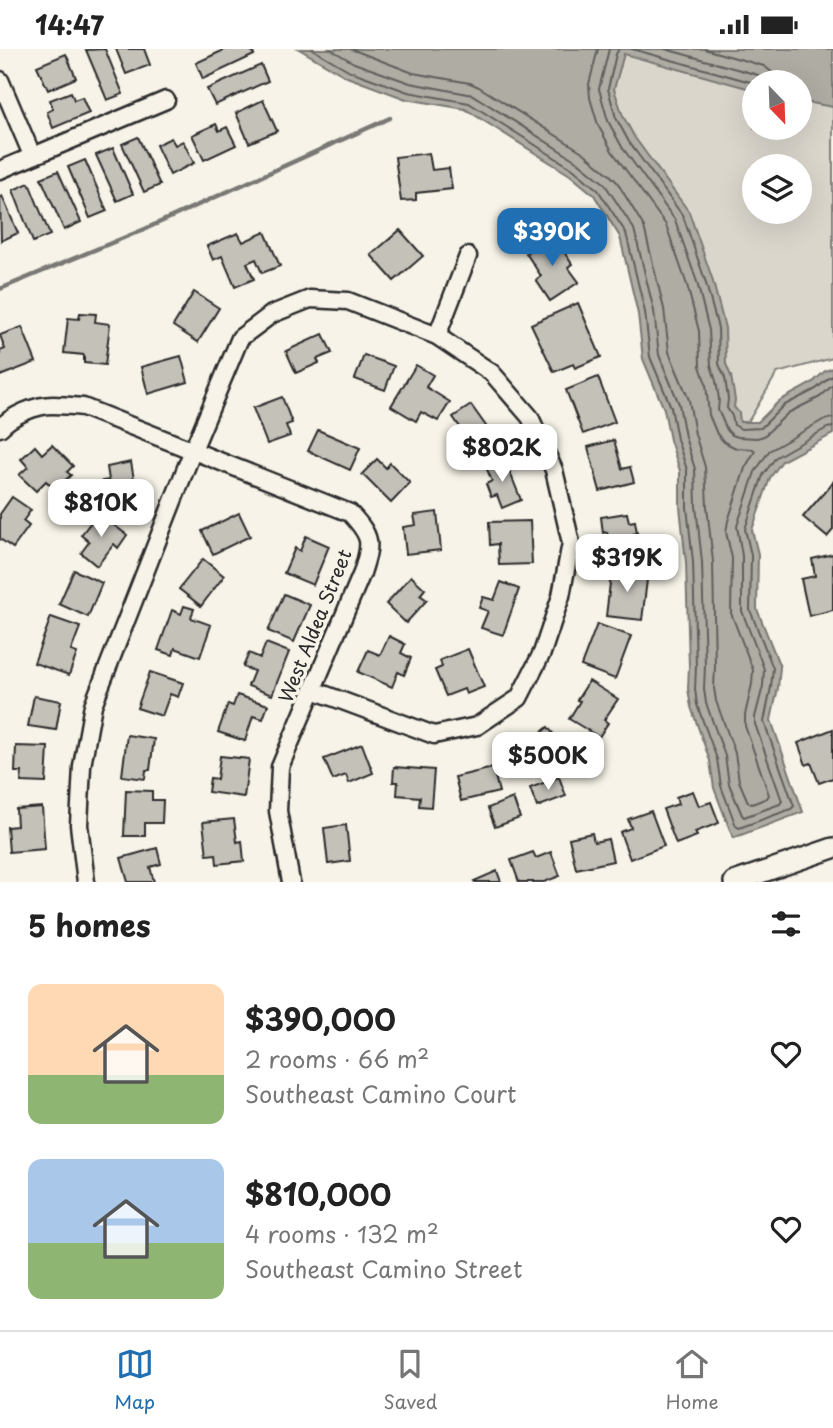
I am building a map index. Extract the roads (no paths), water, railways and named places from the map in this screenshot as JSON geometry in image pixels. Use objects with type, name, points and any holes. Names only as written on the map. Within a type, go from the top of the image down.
[{"type":"main road","points":[[734,882],[833,848]]},
{"type":"street","points":[[0,80],[32,155]]},
{"type":"street","points":[[0,170],[166,100]]},
{"type":"street","points":[[437,336],[468,256]]},
{"type":"street","points":[[86,882],[79,825],[82,766],[93,705],[240,338],[272,314],[310,299],[348,301],[437,336],[492,373],[530,417],[554,470],[570,543],[561,596],[542,653],[519,698],[477,726],[434,735],[313,690]]},
{"type":"street","name":"West Aldea Street","points":[[0,428],[23,412],[50,405],[83,407],[349,513],[365,529],[369,550],[362,573],[280,767],[278,811],[291,882]]},
{"type":"water","points":[[299,49],[833,49],[833,107],[812,103],[812,70],[742,70],[742,87],[624,54],[614,89],[623,116],[635,138],[689,212],[712,278],[725,328],[726,364],[731,376],[734,407],[739,413],[740,422],[758,422],[779,401],[833,368],[833,434],[782,461],[770,478],[752,530],[758,554],[757,609],[780,667],[771,720],[803,812],[733,838],[714,788],[710,761],[691,707],[688,689],[686,563],[680,507],[680,471],[664,409],[643,359],[638,314],[620,237],[594,195],[570,175],[465,109],[406,99],[347,77]]},
{"type":"waterway","points":[[0,289],[145,229],[390,118]]}]
